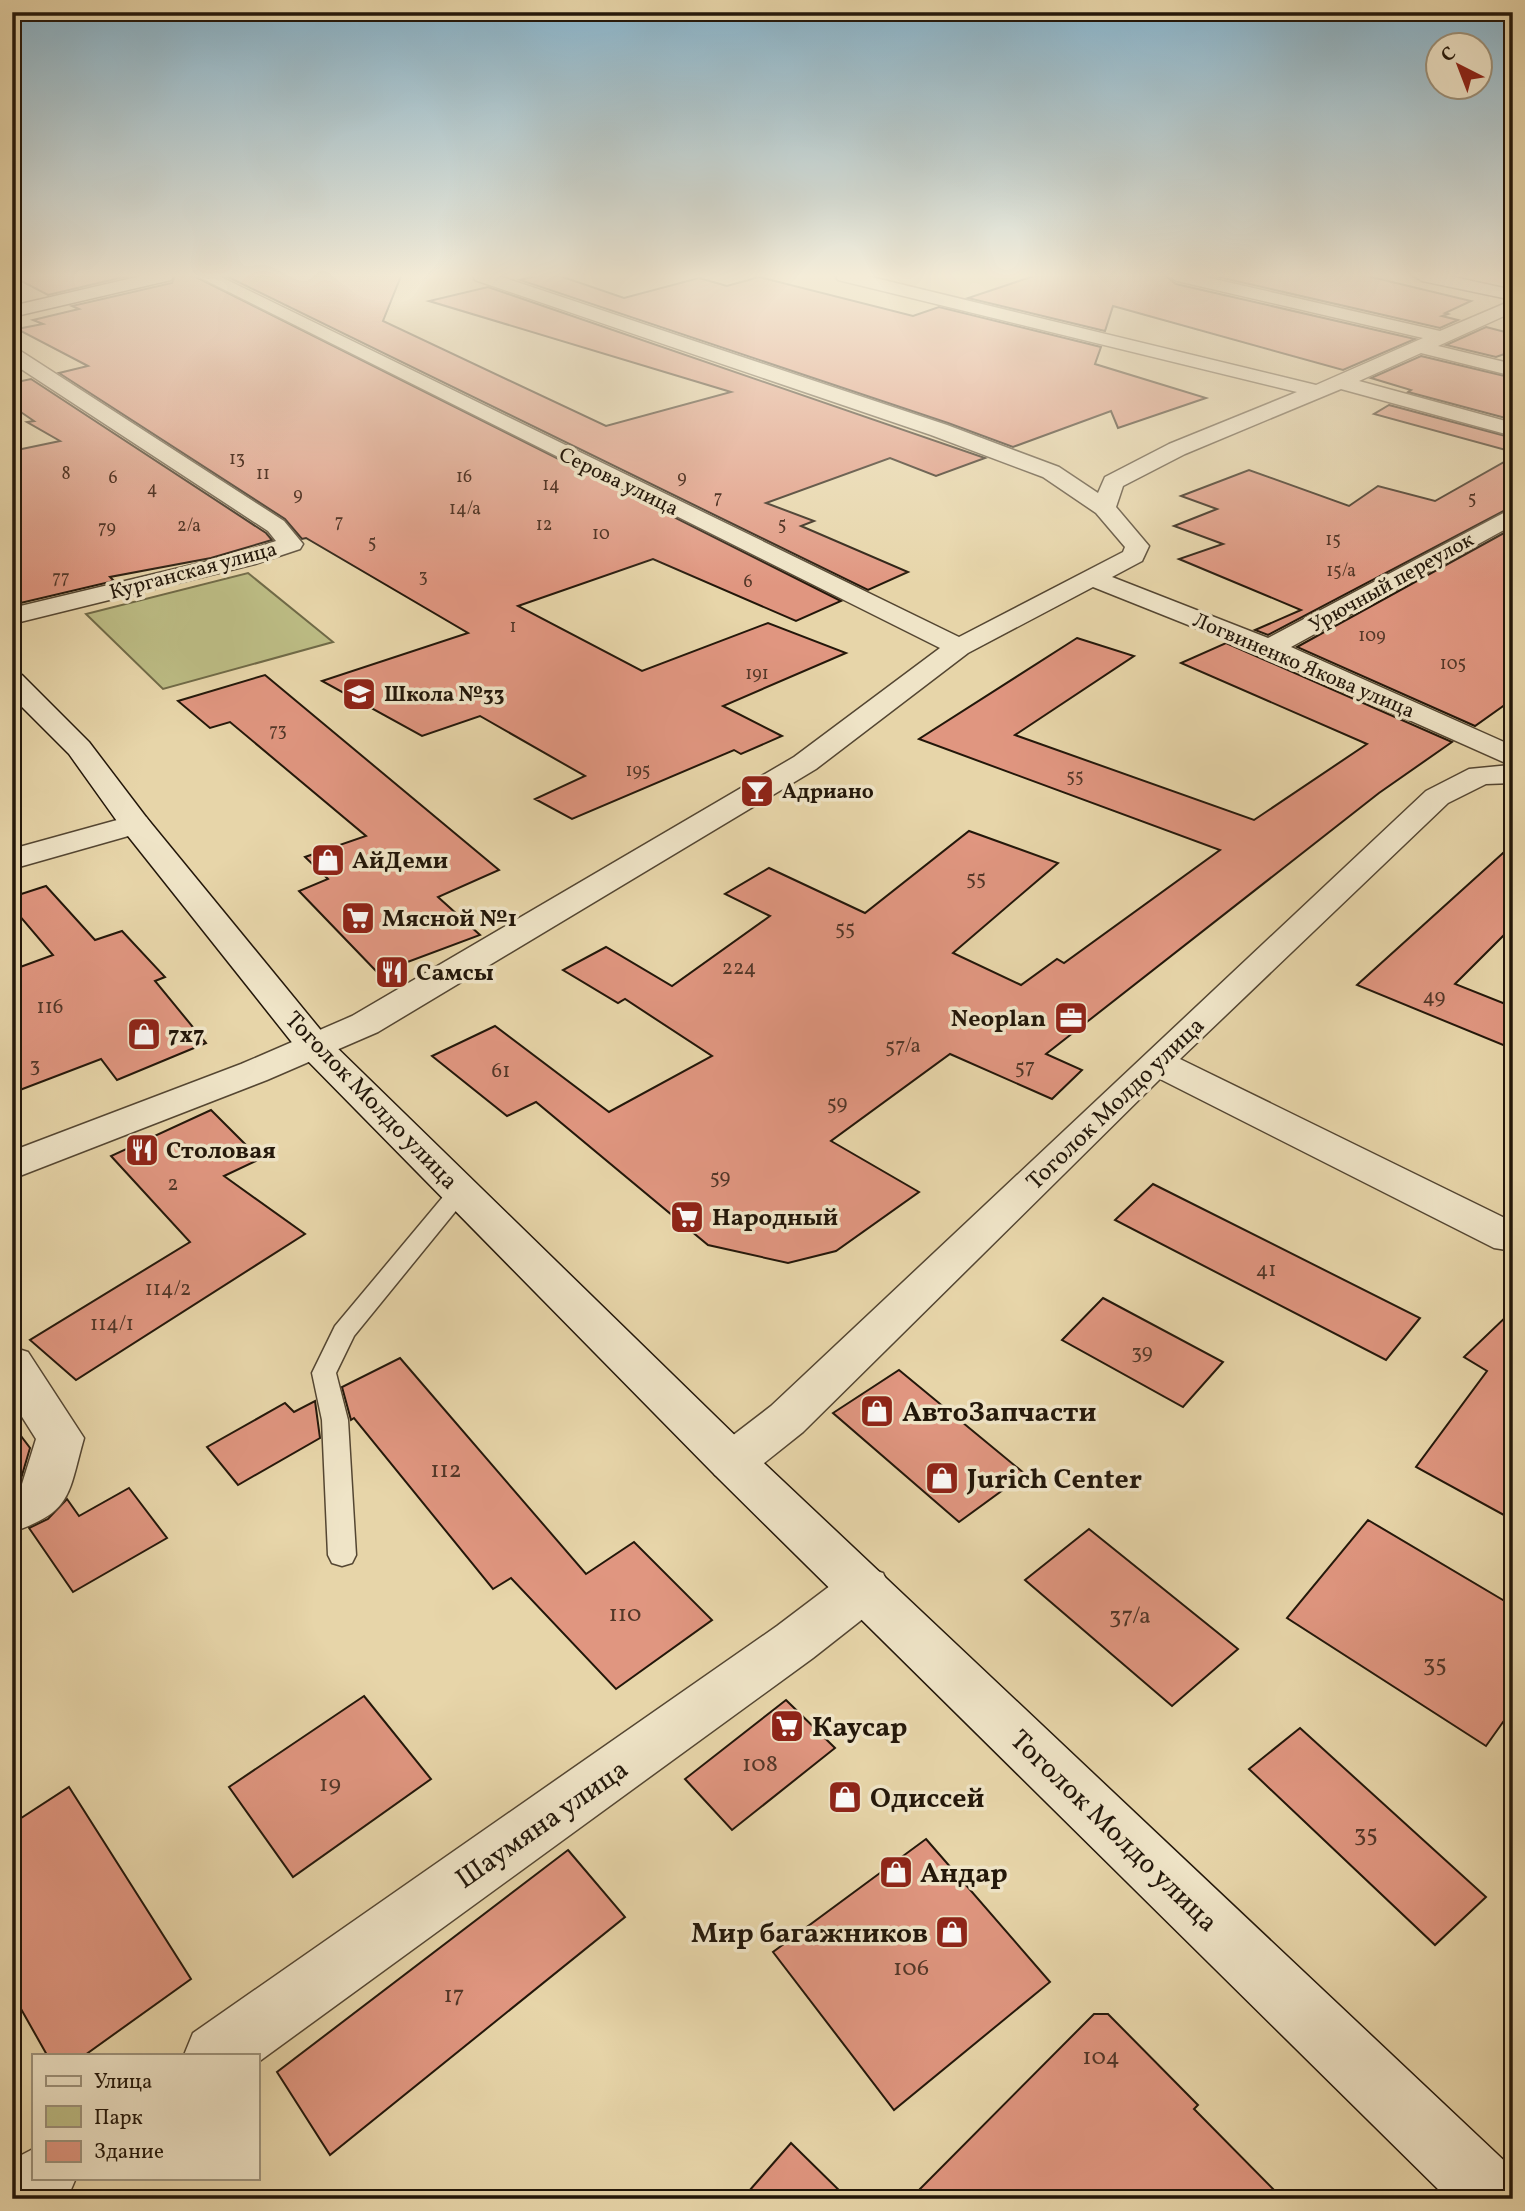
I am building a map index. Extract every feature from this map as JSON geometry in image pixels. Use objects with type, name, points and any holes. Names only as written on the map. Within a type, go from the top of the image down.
[{"type":"street","name":"Курганская улица","points":[[12,616],[246,559],[291,544],[276,526],[51,379]]},
{"type":"street","name":"Серова улица","points":[[414,379],[959,648]]},
{"type":"street","points":[[12,1166],[315,1047],[365,1024],[805,763],[959,648],[1133,556],[1137,546],[1104,508],[1051,472],[939,430],[788,379]]},
{"type":"street","points":[[1298,379],[1513,430]]},
{"type":"street","points":[[1104,508],[1113,482],[1177,449],[1344,379]]},
{"type":"street","name":"Урючный переулок","points":[[1270,648],[1513,515]]},
{"type":"street","name":"Логвиненко Якова улица","points":[[1093,578],[1270,648],[1513,757]]},
{"type":"street","name":"Тоголок Молдо улица","points":[[12,681],[79,748],[135,824],[315,1047],[732,1462],[1496,2199]]},
{"type":"street","name":"Тоголок Молдо улица","points":[[732,1462],[787,1419],[1156,1062],[1437,797],[1480,775],[1513,774]]},
{"type":"street","points":[[12,859],[135,824]]},
{"type":"street","points":[[1156,1062],[1511,1239]]},
{"type":"street","points":[[12,1364],[60,1438],[43,1496],[12,1513]]},
{"type":"street","name":"Шаумяна улица","points":[[216,2054],[795,1642],[865,1588]]},
{"type":"lane","points":[[342,1555],[335,1420],[324,1373],[344,1332],[460,1191]]},
{"type":"green space","points":[[248,573],[333,642],[163,689],[86,614]]},
{"type":"building","points":[[31,379],[266,533],[272,540],[211,558],[110,577],[114,581],[12,605],[12,451],[60,441],[27,422],[34,421],[12,406],[12,383]]},
{"type":"building","points":[[69,379],[399,379],[841,601],[796,621],[653,559],[518,606],[642,671],[768,623],[846,653],[723,706],[782,736],[741,754],[734,750],[572,819],[535,799],[585,776],[480,716],[422,736],[322,681],[468,633],[306,538],[302,539],[285,519]]},
{"type":"building","points":[[437,379],[507,379],[606,426],[731,392],[688,379],[756,379],[985,458],[936,476],[890,458],[766,503],[814,521],[801,526],[908,572],[868,590]]},
{"type":"building","points":[[817,379],[1145,379],[1206,398],[1118,428],[1111,411],[1013,447]]},
{"type":"building","points":[[1375,379],[1513,379],[1513,420],[1408,392],[1411,390]]},
{"type":"building","points":[[1389,405],[1513,438],[1513,452],[1374,414]]},
{"type":"building","points":[[1513,457],[1513,506],[1268,635],[1255,630],[1301,610],[1179,559],[1223,544],[1174,526],[1217,509],[1181,496],[1249,470],[1349,506],[1378,486],[1435,501]]},
{"type":"building","points":[[1513,528],[1513,699],[1475,726],[1297,647]]},
{"type":"building","points":[[1077,638],[1134,656],[1015,735],[1254,820],[1367,744],[1181,663],[1226,643],[1452,742],[1379,793],[1046,1054],[1082,1070],[1052,1099],[950,1054],[831,1141],[919,1192],[836,1251],[788,1263],[708,1245],[536,1102],[507,1116],[432,1056],[495,1026],[609,1112],[712,1056],[625,999],[618,1003],[563,970],[606,947],[672,986],[770,916],[725,894],[769,868],[865,913],[969,831],[1058,863],[953,953],[1021,985],[1057,959],[1064,963],[1220,850],[919,739]]},
{"type":"building","points":[[265,675],[499,870],[438,897],[480,935],[378,973],[299,891],[328,879],[305,857],[366,836],[230,722],[210,728],[178,701]]},
{"type":"building","points":[[1513,844],[1513,926],[1455,984],[1513,1007],[1513,1049],[1357,985]]},
{"type":"building","points":[[46,886],[95,940],[122,931],[165,977],[155,981],[206,1043],[117,1080],[101,1059],[12,1093],[12,970],[53,955],[12,907],[12,897]]},
{"type":"building","points":[[211,1110],[260,1159],[224,1176],[305,1234],[76,1380],[30,1340],[190,1242],[111,1156]]},
{"type":"building","points":[[1153,1184],[1420,1318],[1386,1360],[1115,1220]]},
{"type":"building","points":[[1103,1298],[1223,1362],[1183,1407],[1062,1340]]},
{"type":"building","points":[[1513,1310],[1513,1520],[1416,1467],[1487,1371],[1464,1357]]},
{"type":"building","points":[[400,1358],[586,1574],[634,1542],[712,1620],[616,1689],[511,1578],[493,1589],[354,1418],[351,1420],[342,1387]]},
{"type":"building","points":[[899,1370],[1025,1474],[959,1522],[833,1413]]},
{"type":"building","points":[[315,1401],[320,1438],[238,1485],[207,1447],[285,1403],[294,1412]]},
{"type":"building","points":[[12,1424],[30,1448],[20,1482],[12,1487]]},
{"type":"building","points":[[129,1488],[167,1538],[73,1592],[29,1528],[48,1519],[67,1499],[79,1516]]},
{"type":"building","points":[[1368,1520],[1513,1606],[1513,1708],[1486,1746],[1287,1618]]},
{"type":"building","points":[[1089,1529],[1238,1649],[1172,1706],[1025,1580]]},
{"type":"building","points":[[364,1696],[431,1779],[293,1877],[229,1787]]},
{"type":"building","points":[[786,1700],[835,1748],[732,1830],[685,1779]]},
{"type":"building","points":[[1300,1728],[1486,1897],[1435,1945],[1249,1769]]},
{"type":"building","points":[[69,1787],[191,1979],[86,2054],[46,2054],[12,1993],[12,1824]]},
{"type":"building","points":[[926,1839],[1050,1982],[894,2110],[773,1952]]},
{"type":"building","points":[[568,1850],[625,1917],[330,2155],[277,2072]]},
{"type":"building","points":[[1094,2014],[1108,2014],[1198,2105],[1194,2109],[1283,2199],[910,2199]]},
{"type":"building","points":[[791,2143],[848,2199],[742,2199]]},
{"type":"place","name":"Школа №33","points":[[359,694]]},
{"type":"place","name":"Адриано","points":[[757,791]]},
{"type":"place","name":"АйДеми","points":[[328,860]]},
{"type":"place","name":"Мясной №1","points":[[358,918]]},
{"type":"place","name":"Самсы","points":[[392,972]]},
{"type":"place","name":"Neoplan","points":[[1071,1018]]},
{"type":"place","name":"7x7","points":[[144,1034]]},
{"type":"place","name":"Столовая","points":[[142,1150]]},
{"type":"place","name":"Народный","points":[[687,1217]]},
{"type":"place","name":"АвтоЗапчасти","points":[[877,1411]]},
{"type":"place","name":"Jurich Center","points":[[942,1478]]},
{"type":"place","name":"Каусар","points":[[787,1726]]},
{"type":"place","name":"Одиссей","points":[[845,1797]]},
{"type":"place","name":"Андар","points":[[896,1872]]},
{"type":"place","name":"Мир багажников","points":[[952,1932]]}]
